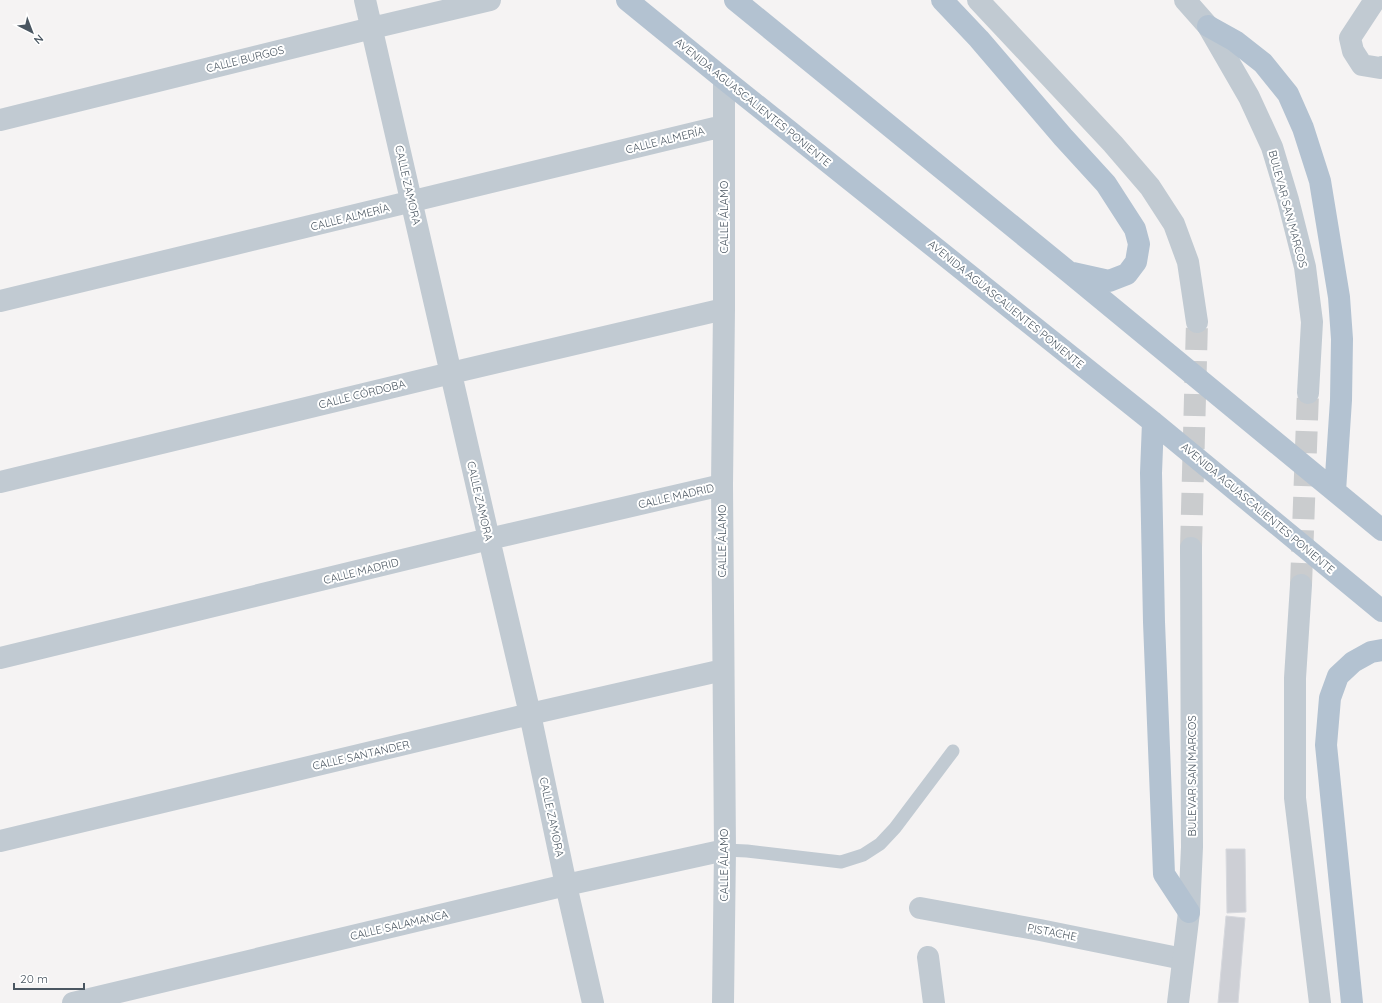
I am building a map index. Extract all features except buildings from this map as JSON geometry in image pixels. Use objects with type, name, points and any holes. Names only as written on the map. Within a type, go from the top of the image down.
[{"type":"main road","name":"AVENIDA AGUASCALIENTES PONIENTE","points":[[628,0],[724,79],[1154,422],[1382,611]]},
{"type":"main road","points":[[735,0],[1070,272],[1382,530]]},
{"type":"main road","points":[[942,0],[979,39],[1063,137],[1106,184],[1135,229],[1139,244],[1136,262],[1127,274],[1109,281],[1070,272]]},
{"type":"main road","points":[[1208,26],[1235,41],[1263,62],[1288,94],[1303,128],[1320,181],[1339,297],[1342,339],[1341,400],[1335,491]]},
{"type":"main road","points":[[1154,422],[1152,473],[1154,622],[1164,874],[1189,912]]},
{"type":"main road","points":[[1352,1003],[1326,745],[1330,698],[1338,676],[1353,662],[1370,652],[1382,650]]},
{"type":"street","name":"CALLE ZAMORA","points":[[365,0],[530,714],[566,885],[593,1003]]},
{"type":"street","name":"CALLE BURGOS","points":[[0,120],[490,0]]},
{"type":"street","points":[[978,0],[1113,144],[1150,188],[1174,224],[1188,262],[1197,322]]},
{"type":"street","name":"BULEVAR SAN MARCOS","points":[[1185,0],[1208,26],[1249,97],[1272,147],[1288,200],[1304,267],[1312,322],[1308,393]]},
{"type":"street","points":[[1375,0],[1350,38],[1353,51],[1362,64],[1380,68],[1382,67]]},
{"type":"street","name":"CALLE ÁLAMO","points":[[723,1003],[725,850],[722,485],[724,79]]},
{"type":"street","name":"CALLE ALMERÍA","points":[[0,302],[723,126]]},
{"type":"street","name":"CALLE CÓRDOBA","points":[[0,482],[724,309]]},
{"type":"street","name":"CALLE MADRID","points":[[0,658],[489,539],[722,485]]},
{"type":"street","name":"BULEVAR SAN MARCOS","points":[[1178,1003],[1189,912],[1192,847],[1192,548]]},
{"type":"street","points":[[1301,585],[1295,678],[1295,798],[1320,1003]]},
{"type":"street","name":"CALLE SANTANDER","points":[[0,841],[530,714],[723,670]]},
{"type":"street","name":"CALLE SALAMANCA","points":[[73,1003],[566,885],[725,850]]},
{"type":"street","name":"PISTACHE","points":[[920,908],[1040,930],[1183,959]]},
{"type":"street","points":[[928,957],[934,1003]]},
{"type":"lane","points":[[725,850],[747,851],[841,862],[863,855],[880,844],[895,828],[953,751]]},
{"type":"tunnel","points":[[1191,548],[1197,322]]},
{"type":"tunnel","points":[[1301,585],[1308,393]]}]
